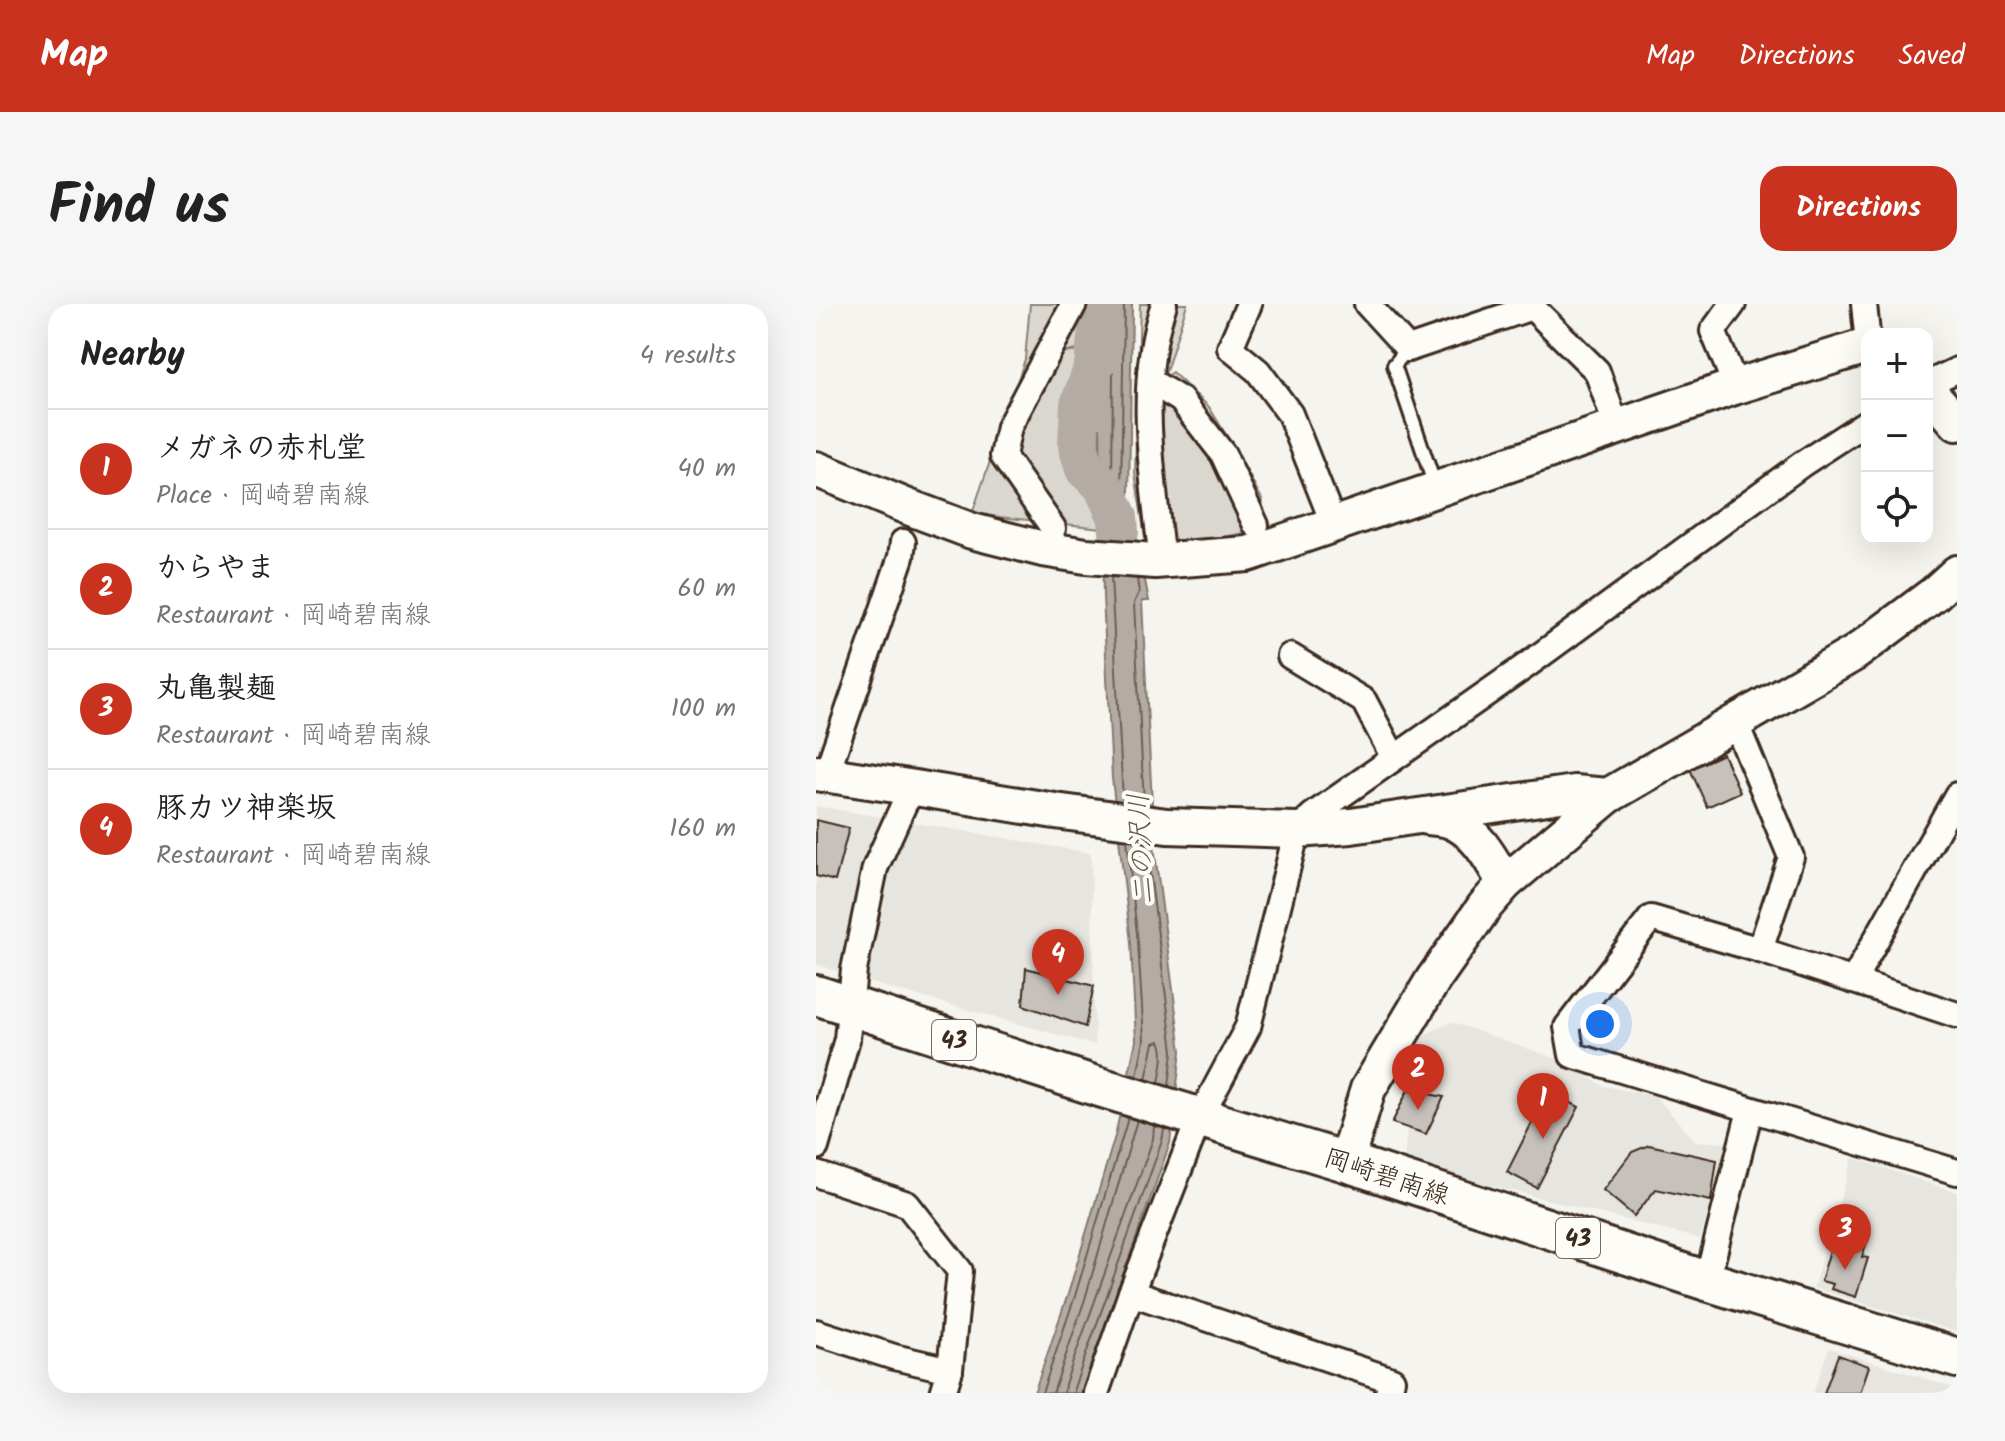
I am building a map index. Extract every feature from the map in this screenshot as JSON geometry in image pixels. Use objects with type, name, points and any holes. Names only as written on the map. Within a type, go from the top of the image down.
[{"type":"main road","name":"岡崎碧南線","points":[[816,995],[1199,1119],[1346,1162],[1707,1281],[1957,1358]]},
{"type":"street","points":[[1053,528],[1003,456],[1009,427],[1074,304]]},
{"type":"street","points":[[1159,562],[1150,458],[1150,381],[1155,331],[1164,304]]},
{"type":"street","points":[[1249,304],[1230,348],[1258,371],[1290,414],[1334,525]]},
{"type":"street","points":[[1367,304],[1408,349],[1532,307],[1597,371],[1615,429]]},
{"type":"street","points":[[1733,304],[1713,331],[1734,387]]},
{"type":"street","points":[[1864,304],[1866,328]]},
{"type":"street","points":[[816,469],[972,531],[1043,549],[1159,562],[1248,554],[1734,387],[1861,348]]},
{"type":"street","points":[[1933,383],[1957,370]]},
{"type":"street","points":[[1150,381],[1181,400],[1223,454],[1256,525]]},
{"type":"street","points":[[1933,393],[1957,423]]},
{"type":"street","points":[[1096,1393],[1131,1293],[1199,1119],[1248,1027],[1297,830],[1313,815],[1527,665],[1802,464],[1861,426]]},
{"type":"street","points":[[903,542],[901,557],[821,774],[1167,826],[1297,830],[1351,826],[1574,793],[1608,796]]},
{"type":"street","points":[[1346,1162],[1368,1089],[1433,980],[1505,883],[1608,796],[1855,653],[1957,573]]},
{"type":"street","points":[[1290,656],[1364,701],[1394,758]]},
{"type":"street","points":[[1734,722],[1791,857],[1760,950]]},
{"type":"street","points":[[816,1147],[847,1039],[854,970],[875,868],[904,804],[915,788]]},
{"type":"street","points":[[1853,981],[1957,795]]},
{"type":"street","points":[[1418,816],[1451,821],[1469,833],[1489,856],[1505,883]]},
{"type":"street","points":[[1957,1015],[1760,950],[1651,918],[1567,1027],[1572,1055],[1957,1172]]},
{"type":"street","points":[[1707,1281],[1750,1110]]},
{"type":"street","points":[[816,1174],[907,1204],[960,1271],[947,1382],[894,1357],[816,1332]]},
{"type":"street","points":[[1131,1293],[1392,1380],[1388,1393]]},
{"type":"lane","points":[[1408,349],[1394,365],[1437,491]]},
{"type":"shaded area","points":[[1030,304],[1089,304],[1087,348],[1062,353],[1080,351],[1062,435],[1102,528],[972,514],[1025,359]]},
{"type":"shaded area","points":[[1140,304],[1187,304],[1164,378],[1172,372],[1209,407],[1262,499],[1266,529],[1206,540],[1146,544],[1135,473]]},
{"type":"shaded area","points":[[816,806],[1091,853],[1095,1045],[875,984],[816,964]]},
{"type":"shaded area","points":[[1451,1022],[1555,1058],[1604,1086],[1655,1096],[1695,1141],[1728,1143],[1700,1239],[1404,1163],[1414,1040]]},
{"type":"shaded area","points":[[1853,1158],[1957,1192],[1957,1332],[1813,1288]]},
{"type":"shaded area","points":[[1829,1348],[1957,1389],[1957,1393],[1813,1393]]},
{"type":"water","name":"二の沢川","points":[[1098,304],[1132,304],[1129,497],[1149,601],[1142,601],[1154,846],[1181,1051],[1170,1143],[1081,1393],[1034,1393],[1068,1294],[1115,1136],[1136,1041],[1131,943],[1112,778],[1103,596],[1100,427],[1098,519],[1069,457],[1091,322],[1099,373]]},
{"type":"building","points":[[1723,754],[1740,792],[1707,807],[1690,769]]},
{"type":"building","points":[[816,820],[849,828],[835,881],[816,876]]},
{"type":"building","points":[[1026,968],[1094,986],[1085,1027],[1023,1005]]},
{"type":"building","points":[[1408,1090],[1444,1097],[1426,1134],[1392,1123]]},
{"type":"building","points":[[1548,1091],[1579,1107],[1537,1188],[1507,1172]]},
{"type":"building","points":[[1649,1145],[1717,1160],[1711,1201],[1656,1189],[1634,1216],[1603,1190],[1632,1152]]},
{"type":"building","points":[[1837,1226],[1869,1236],[1862,1257],[1868,1258],[1856,1297],[1831,1289],[1833,1284],[1821,1281]]},
{"type":"building","points":[[1838,1355],[1869,1366],[1860,1393],[1824,1393]]},
{"type":"waterway","name":"二の沢川","points":[[1101,304],[1094,366],[1080,405],[1078,445],[1085,469],[1103,485],[1118,517],[1119,532]]},
{"type":"place","name":"豚カツ神楽坂","points":[[1058,995]]},
{"type":"place","name":"からやま","points":[[1418,1110]]},
{"type":"place","name":"メガネの赤札堂","points":[[1543,1139]]},
{"type":"place","name":"丸亀製麺","points":[[1845,1270]]}]
